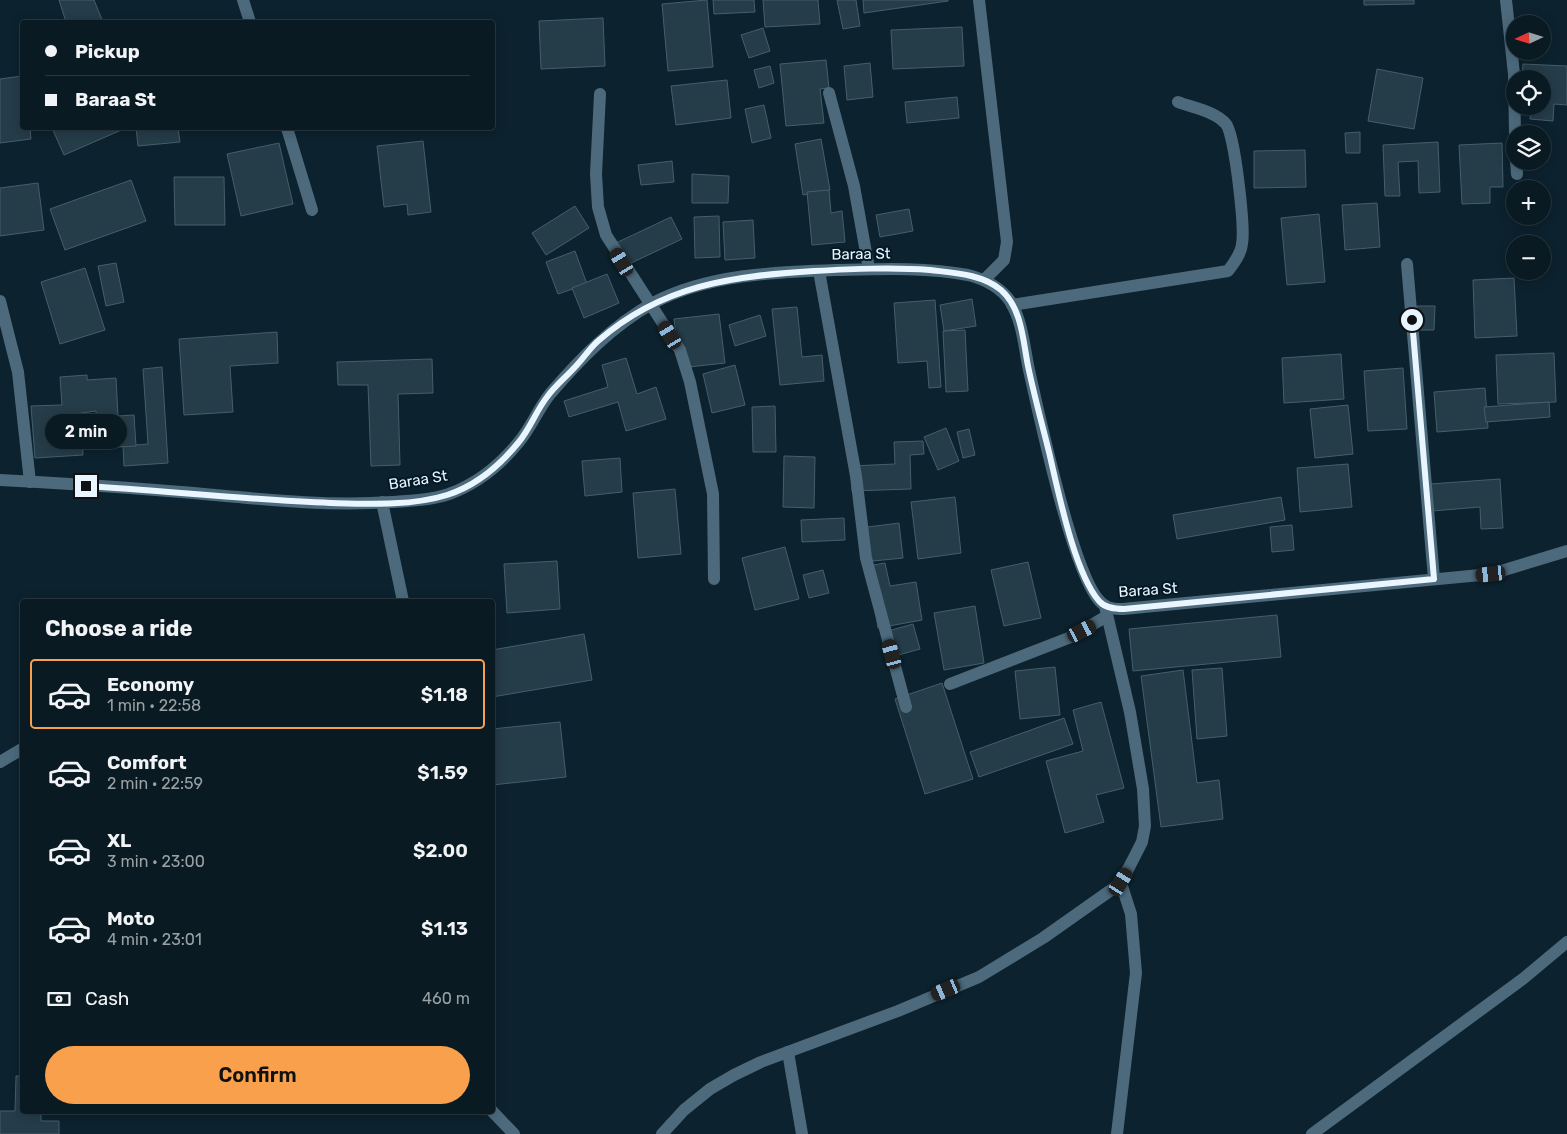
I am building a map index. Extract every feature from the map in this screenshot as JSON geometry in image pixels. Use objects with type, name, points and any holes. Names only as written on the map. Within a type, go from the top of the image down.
[{"type":"street","points":[[243,0],[249,20]]},
{"type":"street","points":[[979,0],[1008,242],[1004,260],[984,280]]},
{"type":"street","points":[[1506,0],[1514,74],[1516,125]]},
{"type":"street","points":[[829,93],[854,186],[870,269]]},
{"type":"street","points":[[600,94],[596,174],[598,207],[606,235],[680,350],[697,409],[713,494],[714,579]]},
{"type":"street","points":[[1012,304],[1228,271],[1236,261],[1242,245],[1242,214],[1231,132],[1217,116],[1178,102]]},
{"type":"street","points":[[288,130],[312,210]]},
{"type":"street","points":[[1407,264],[1434,579]]},
{"type":"street","name":"Baraa St","points":[[0,480],[180,492],[268,501],[382,502],[446,495],[487,474],[519,442],[547,397],[596,343],[652,304],[714,282],[754,275],[870,269],[926,270],[970,276],[984,280],[1003,291],[1012,304],[1020,324],[1030,377],[1062,506],[1078,559],[1090,587],[1106,611],[1491,574],[1567,551]]},
{"type":"street","points":[[819,271],[856,476],[866,558],[906,707]]},
{"type":"street","points":[[0,301],[18,372],[30,482]]},
{"type":"street","points":[[382,502],[403,599]]},
{"type":"street","points":[[662,1134],[684,1110],[710,1089],[761,1062],[898,1011],[979,977],[1043,938],[1121,882],[1142,842],[1145,826],[1143,789],[1130,712],[1106,611],[1071,637],[950,684]]},
{"type":"street","points":[[0,762],[20,750]]},
{"type":"street","points":[[1117,1134],[1136,973],[1131,914],[1121,882]]},
{"type":"street","points":[[1312,1134],[1524,978],[1567,942]]},
{"type":"street","points":[[788,1052],[802,1134]]},
{"type":"street","points":[[495,1114],[514,1134]]},
{"type":"building","points":[[59,0],[94,0],[102,20],[65,20]]},
{"type":"building","points":[[707,0],[713,67],[668,71],[662,4]]},
{"type":"building","points":[[713,0],[754,0],[755,12],[714,14]]},
{"type":"building","points":[[763,0],[818,0],[820,24],[765,27]]},
{"type":"building","points":[[837,0],[856,0],[860,26],[843,29]]},
{"type":"building","points":[[863,0],[948,0],[948,1],[864,13]]},
{"type":"building","points":[[1364,0],[1414,0],[1414,4],[1364,5]]},
{"type":"building","points":[[603,18],[605,66],[541,69],[539,21]]},
{"type":"building","points":[[962,27],[964,66],[893,69],[891,30]]},
{"type":"building","points":[[763,28],[770,51],[749,58],[741,35]]},
{"type":"building","points":[[826,60],[829,88],[820,89],[824,123],[786,126],[780,64]]},
{"type":"building","points":[[870,63],[873,97],[847,100],[844,66]]},
{"type":"building","points":[[1523,64],[1567,66],[1567,105],[1554,104],[1553,121],[1530,119],[1530,115],[1551,115],[1551,70],[1523,70]]},
{"type":"building","points":[[770,66],[774,83],[759,88],[754,70]]},
{"type":"building","points":[[1377,69],[1423,78],[1414,129],[1368,121]]},
{"type":"building","points":[[20,76],[20,130],[30,130],[31,139],[0,143],[0,79]]},
{"type":"building","points":[[727,80],[731,118],[676,125],[671,86]]},
{"type":"building","points":[[957,97],[959,118],[907,123],[905,102]]},
{"type":"building","points":[[764,105],[771,138],[752,143],[745,109]]},
{"type":"building","points":[[53,130],[121,130],[64,155]]},
{"type":"building","points":[[136,130],[178,130],[180,142],[138,146]]},
{"type":"building","points":[[1360,132],[1360,153],[1346,153],[1345,133]]},
{"type":"building","points":[[821,139],[830,190],[803,195],[795,144]]},
{"type":"building","points":[[423,141],[431,212],[408,215],[407,204],[384,207],[377,146]]},
{"type":"building","points":[[1438,142],[1440,192],[1419,193],[1418,161],[1398,162],[1400,196],[1385,196],[1383,145]]},
{"type":"building","points":[[279,143],[293,204],[241,216],[227,154]]},
{"type":"building","points":[[1502,143],[1503,187],[1490,187],[1490,203],[1462,204],[1459,145]]},
{"type":"building","points":[[1305,150],[1306,187],[1254,188],[1254,151]]},
{"type":"building","points":[[672,161],[674,182],[641,185],[638,165]]},
{"type":"building","points":[[692,174],[729,176],[728,203],[692,203]]},
{"type":"building","points":[[174,177],[224,177],[225,225],[175,225]]},
{"type":"building","points":[[131,180],[146,221],[65,250],[50,209]]},
{"type":"building","points":[[38,183],[44,230],[0,236],[0,188]]},
{"type":"building","points":[[829,190],[831,213],[842,211],[845,242],[812,245],[807,192]]},
{"type":"building","points":[[1377,203],[1380,247],[1345,250],[1342,205]]},
{"type":"building","points":[[575,206],[589,228],[546,255],[532,233]]},
{"type":"building","points":[[909,209],[913,231],[880,237],[876,215]]},
{"type":"building","points":[[1319,214],[1325,282],[1287,285],[1281,218]]},
{"type":"building","points":[[719,216],[720,257],[695,258],[694,217]]},
{"type":"building","points":[[671,217],[682,239],[627,265],[616,243]]},
{"type":"building","points":[[753,220],[755,258],[725,260],[723,222]]},
{"type":"building","points":[[575,251],[587,284],[558,294],[546,262]]},
{"type":"building","points":[[116,263],[124,302],[106,306],[98,266]]},
{"type":"building","points":[[85,268],[105,330],[60,344],[41,282]]},
{"type":"building","points":[[607,274],[619,303],[584,318],[572,288]]},
{"type":"building","points":[[1506,278],[1506,280],[1514,280],[1517,336],[1475,338],[1473,280]]},
{"type":"building","points":[[972,299],[976,326],[944,331],[940,305]]},
{"type":"building","points":[[935,300],[941,387],[929,388],[927,361],[898,363],[894,303]]},
{"type":"building","points":[[1417,306],[1435,306],[1434,330],[1417,330]]},
{"type":"building","points":[[797,307],[802,357],[822,355],[824,381],[780,385],[772,309]]},
{"type":"building","points":[[719,314],[725,363],[680,368],[674,319]]},
{"type":"building","points":[[760,315],[766,336],[735,346],[729,325]]},
{"type":"building","points":[[965,330],[968,391],[946,392],[943,331]]},
{"type":"building","points":[[277,332],[278,363],[230,366],[233,412],[184,415],[179,339]]},
{"type":"building","points":[[1554,353],[1556,402],[1498,404],[1496,355]]},
{"type":"building","points":[[1341,354],[1344,399],[1284,403],[1282,358]]},
{"type":"building","points":[[626,358],[637,394],[656,387],[666,419],[626,431],[618,402],[569,417],[564,401],[608,387],[602,365]]},
{"type":"building","points":[[432,359],[433,393],[398,394],[400,465],[371,466],[368,385],[338,385],[337,362]]},
{"type":"building","points":[[735,365],[745,405],[712,413],[703,374]]},
{"type":"building","points":[[162,367],[168,463],[124,466],[123,446],[148,444],[143,369]]},
{"type":"building","points":[[1403,368],[1407,429],[1368,431],[1364,371]]},
{"type":"building","points":[[87,375],[87,380],[116,378],[118,416],[134,415],[136,446],[98,448],[96,411],[81,413],[83,455],[35,458],[31,406],[62,405],[60,377]]},
{"type":"building","points":[[1485,388],[1488,428],[1437,432],[1434,392]]},
{"type":"building","points":[[1549,402],[1550,417],[1486,422],[1484,407]]},
{"type":"building","points":[[1348,405],[1353,454],[1315,458],[1310,409]]},
{"type":"building","points":[[775,406],[776,452],[753,452],[752,407]]},
{"type":"building","points":[[946,428],[959,461],[938,470],[924,437]]},
{"type":"building","points":[[969,429],[975,455],[963,458],[957,432]]},
{"type":"building","points":[[923,441],[924,454],[910,455],[911,489],[852,491],[851,466],[895,464],[894,442]]},
{"type":"building","points":[[784,456],[815,457],[814,508],[783,507]]},
{"type":"building","points":[[620,458],[622,492],[585,496],[582,461]]},
{"type":"building","points":[[1348,464],[1352,507],[1300,512],[1297,468]]},
{"type":"building","points":[[1500,479],[1503,528],[1481,529],[1480,507],[1432,511],[1430,484]]},
{"type":"building","points":[[675,489],[681,554],[638,558],[633,493]]},
{"type":"building","points":[[955,497],[961,553],[918,559],[911,502]]},
{"type":"building","points":[[1281,497],[1285,520],[1177,539],[1173,515]]},
{"type":"building","points":[[844,518],[845,540],[802,542],[801,520]]},
{"type":"building","points":[[899,523],[903,558],[863,562],[860,528]]},
{"type":"building","points":[[1292,525],[1294,550],[1272,552],[1270,527]]},
{"type":"building","points":[[785,547],[799,599],[755,610],[742,558]]},
{"type":"building","points":[[557,561],[560,609],[507,613],[504,564]]},
{"type":"building","points":[[1028,562],[1041,618],[1004,626],[991,570]]},
{"type":"building","points":[[885,563],[890,586],[916,582],[922,620],[878,628],[868,566]]},
{"type":"building","points":[[823,570],[829,593],[809,598],[803,575]]},
{"type":"building","points":[[975,606],[984,663],[944,670],[934,613]]},
{"type":"building","points":[[1277,615],[1281,657],[1133,671],[1129,629]]},
{"type":"building","points":[[913,624],[920,649],[888,658],[881,633]]},
{"type":"building","points":[[584,634],[592,680],[495,696],[495,649]]},
{"type":"building","points":[[1055,667],[1060,715],[1020,719],[1015,671]]},
{"type":"building","points":[[1222,668],[1227,736],[1197,739],[1192,670]]},
{"type":"building","points":[[1183,670],[1197,783],[1219,780],[1223,819],[1161,827],[1141,676]]},
{"type":"building","points":[[942,683],[973,779],[925,794],[895,699]]},
{"type":"building","points":[[1101,702],[1124,788],[1096,795],[1104,822],[1065,833],[1046,761],[1083,751],[1073,710]]},
{"type":"building","points":[[1064,718],[1073,744],[979,777],[970,752]]},
{"type":"building","points":[[560,722],[566,777],[495,785],[495,729]]},
{"type":"building","points":[[16,1076],[20,1076],[20,1114],[41,1114],[41,1121],[59,1121],[59,1134],[0,1134],[0,1111],[15,1111]]},
{"type":"route","points":[[86,486],[180,492],[268,501],[355,504],[416,500],[446,495],[487,474],[519,442],[547,397],[596,343],[623,322],[652,304],[692,288],[754,275],[870,269],[926,270],[970,276],[984,280],[1003,291],[1012,304],[1020,324],[1028,368],[1062,506],[1078,559],[1090,587],[1098,600],[1105,606],[1124,609],[1434,579],[1412,320]]}]
